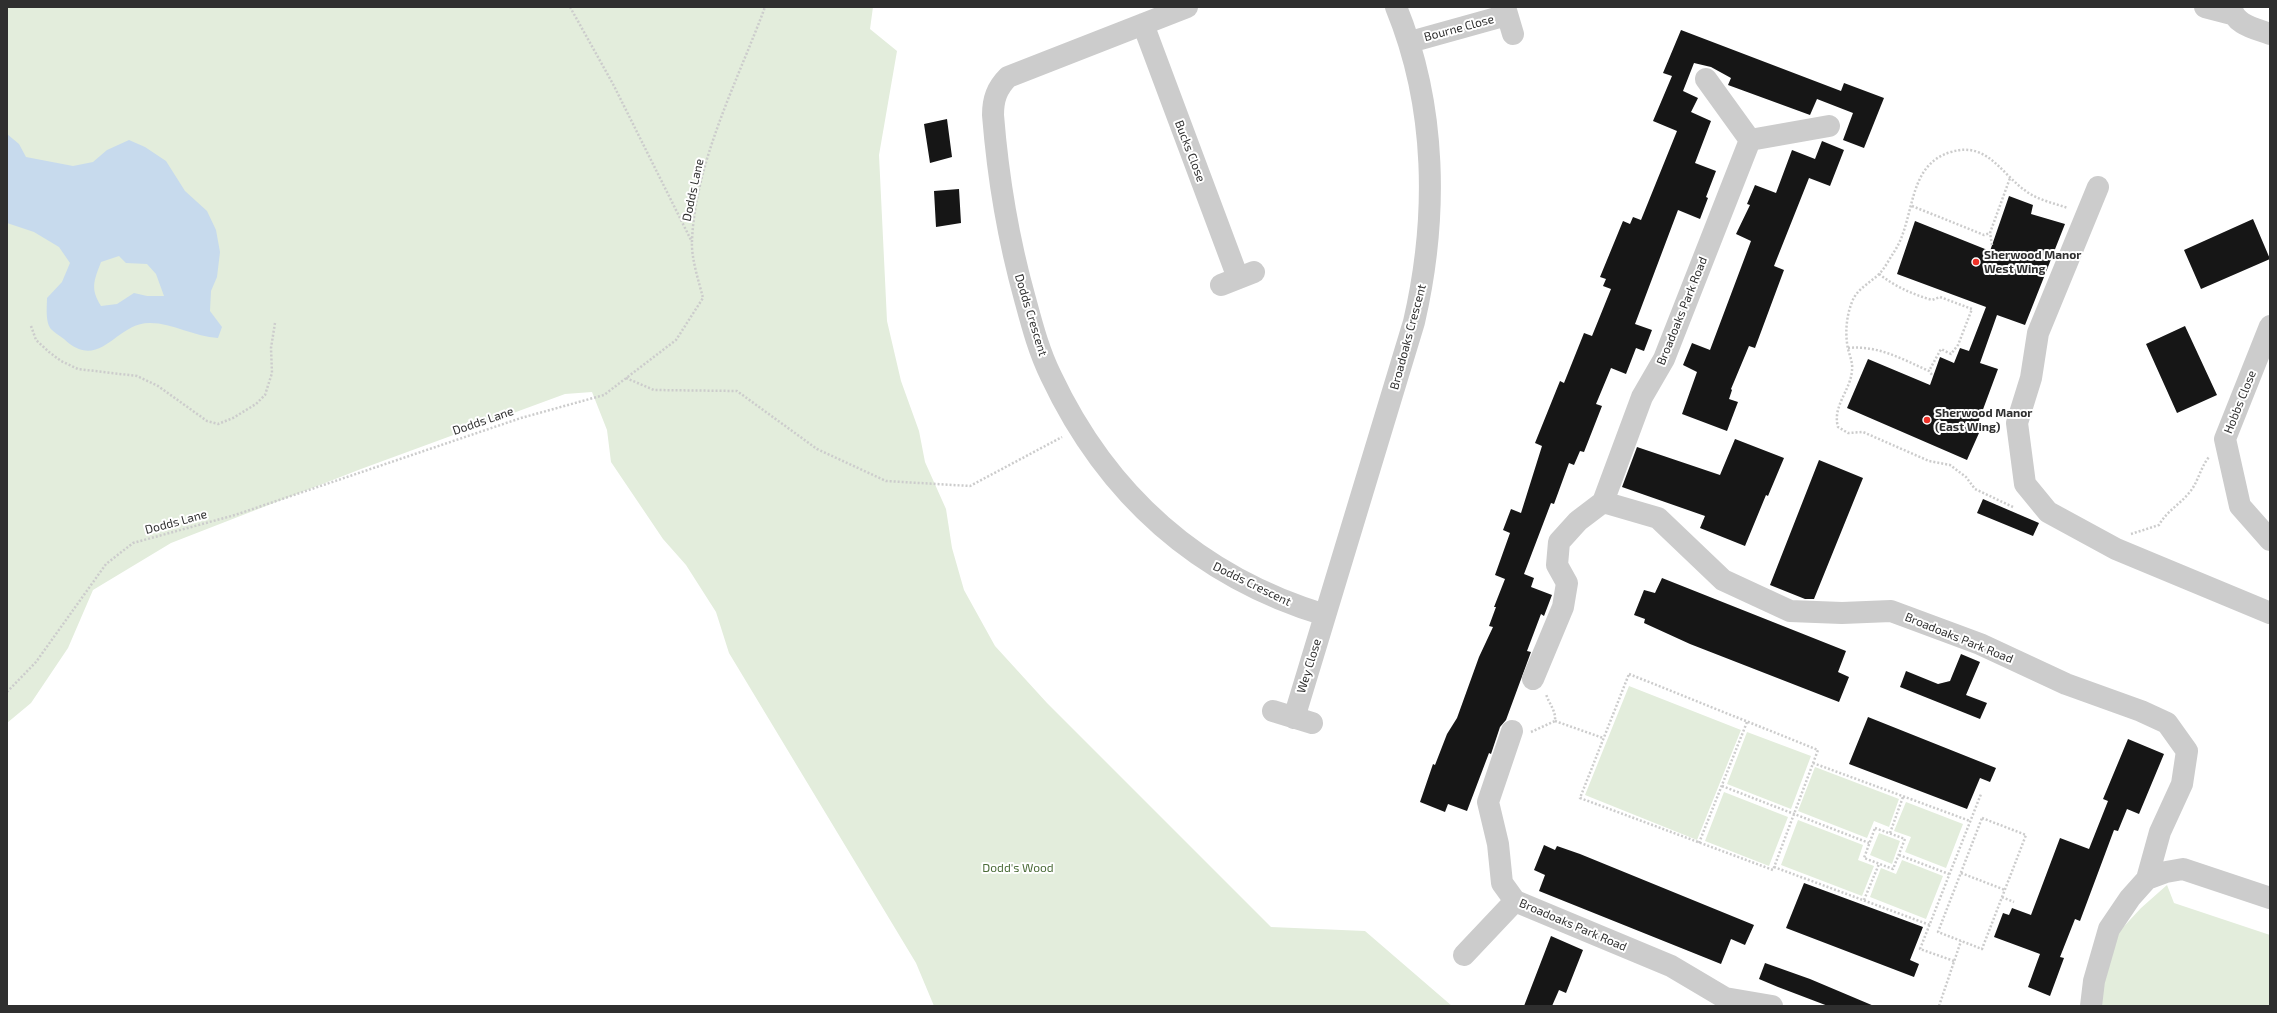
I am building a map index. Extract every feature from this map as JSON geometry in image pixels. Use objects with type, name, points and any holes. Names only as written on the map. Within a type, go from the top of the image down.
[{"type":"street","name":"Dodds Crescent","points":[[1187,7],[1008,77],[1001,84],[993,103],[997,161],[1003,205],[1022,292],[1050,375],[1078,428],[1096,455],[1115,478],[1156,522],[1222,572],[1273,596],[1325,615]]},
{"type":"street","name":"Broadoaks Crescent","points":[[1325,615],[1414,322],[1422,287],[1430,219],[1429,146],[1410,42],[1396,7]]},
{"type":"street","points":[[2205,7],[2232,11],[2239,22],[2270,34]]},
{"type":"street","name":"Bourne Close","points":[[1410,42],[1508,19]]},
{"type":"street","name":"Bucks Close","points":[[1143,24],[1238,278]]},
{"type":"street","points":[[1706,78],[1750,140],[1829,126]]},
{"type":"street","name":"Broadoaks Park Road","points":[[1750,140],[1664,359],[1642,397],[1603,502],[1658,518],[1723,580],[1790,611],[1842,613],[1891,611],[1980,644],[2066,684],[2141,711],[2167,723],[2187,751],[2182,784],[2160,832],[2147,879],[2130,898],[2108,929],[2094,981],[2091,1006]]},
{"type":"street","points":[[2098,187],[2038,333],[2032,378],[2017,423],[2025,484],[2048,512],[2116,550],[2270,613]]},
{"type":"street","name":"Hobbs Close","points":[[2270,326],[2225,439],[2240,506],[2270,540]]},
{"type":"street","points":[[1535,674],[1563,607],[1567,583],[1557,565],[1559,542],[1578,521],[1603,502]]},
{"type":"street","name":"Wey Close","points":[[1273,711],[1303,720],[1325,615]]},
{"type":"street","name":"Broadoaks Park Road","points":[[1509,740],[1488,802],[1498,844],[1502,883],[1515,901],[1671,966],[1725,998],[1772,1006]]},
{"type":"street","name":"Broadoaks Park Road","points":[[2147,879],[2166,872],[2183,869],[2270,898]]},
{"type":"street","points":[[1464,955],[1515,901]]},
{"type":"path","points":[[570,7],[613,84],[692,242]]},
{"type":"path","name":"Dodds Lane","points":[[8,690],[36,662],[106,564],[133,543],[235,515],[521,418],[604,395],[676,340],[703,298],[692,242],[699,194],[713,144],[765,7]]},
{"type":"path","points":[[2013,507],[1975,489],[1966,478],[1950,465],[1929,461],[1863,432],[1848,433],[1838,427],[1835,418],[1853,369],[1846,331],[1852,301],[1864,286],[1879,274],[1896,249],[1912,206],[1915,185],[1927,165],[1951,152],[1968,150],[1982,154],[1996,161],[2010,178],[2031,194],[2070,209]]},
{"type":"path","points":[[1992,245],[1990,233],[2010,178]]},
{"type":"path","points":[[1912,206],[1984,235],[1990,233]]},
{"type":"path","points":[[1879,274],[1893,285],[1913,294],[1932,300],[1940,296],[1972,309],[1958,345],[1951,354],[1941,349],[1929,371]]},
{"type":"path","points":[[31,326],[36,340],[61,361],[78,369],[137,376],[158,386],[207,421],[218,424],[245,411],[256,404],[265,395],[272,373],[271,348],[275,323]]},
{"type":"path","points":[[1848,348],[1866,346],[1929,371],[1933,376]]},
{"type":"path","points":[[626,378],[654,390],[737,391],[817,449],[886,480],[970,486],[1078,428]]},
{"type":"path","points":[[2116,550],[2123,536],[2159,525],[2165,515],[2189,493],[2203,465],[2225,439]]},
{"type":"path","points":[[1535,674],[1546,678],[1545,690],[1548,701],[1556,713],[1555,721]]},
{"type":"path","points":[[1629,674],[1818,750],[1773,870],[1580,798],[1603,738],[1629,674]]},
{"type":"path","points":[[7,685],[8,690]]},
{"type":"path","points":[[1509,740],[1519,744],[1528,733],[1555,721],[1603,738]]},
{"type":"path","points":[[1699,842],[1747,722]]},
{"type":"path","points":[[1813,763],[1970,821]]},
{"type":"path","points":[[1722,786],[1869,843]]},
{"type":"path","points":[[1954,961],[1920,949],[1981,794]]},
{"type":"path","points":[[1890,833],[1903,797]]},
{"type":"path","points":[[1982,818],[2026,835],[1982,949],[1938,932],[1961,873],[1982,818]]},
{"type":"path","points":[[1875,828],[1905,839],[1893,869],[1864,858],[1869,843],[1875,828]]},
{"type":"path","points":[[1899,855],[1950,874]]},
{"type":"path","points":[[1864,900],[1878,864]]},
{"type":"path","points":[[1774,867],[1930,925]]},
{"type":"path","points":[[1961,873],[2005,890]]},
{"type":"path","points":[[2002,897],[2014,902]]},
{"type":"path","points":[[1938,1006],[1961,941]]},
{"type":"green space","name":"Dodd's Wood","points":[[7,7],[873,7],[870,29],[897,51],[879,155],[887,321],[901,381],[919,431],[925,462],[946,509],[952,548],[964,590],[995,646],[1047,703],[1271,927],[1365,931],[1452,1006],[934,1006],[916,963],[729,653],[716,612],[686,565],[663,539],[611,462],[607,430],[592,392],[565,394],[361,469],[171,543],[93,590],[68,648],[31,703],[7,723]]},
{"type":"green space","points":[[1629,686],[1741,730],[1697,840],[1585,795]]},
{"type":"green space","points":[[1747,732],[1811,756],[1791,809],[1727,784]]},
{"type":"green space","points":[[1815,767],[1899,799],[1889,827],[1874,821],[1867,838],[1798,811]]},
{"type":"green space","points":[[1724,792],[1788,817],[1769,866],[1705,841]]},
{"type":"green space","points":[[1906,802],[1963,824],[1946,868],[1905,852],[1911,837],[1894,831]]},
{"type":"green space","points":[[1798,820],[1863,845],[1858,860],[1874,866],[1862,896],[1781,865]]},
{"type":"green space","points":[[1879,833],[1900,841],[1892,864],[1870,855]]},
{"type":"green space","points":[[1902,860],[1943,876],[1926,919],[1870,897],[1881,868],[1896,874]]},
{"type":"green space","points":[[2167,885],[2174,903],[2270,935],[2270,1006],[2097,1006],[2115,936],[2141,908]]},
{"type":"water","points":[[7,134],[19,144],[26,157],[73,166],[93,162],[107,150],[129,140],[145,147],[166,161],[185,191],[207,211],[216,230],[220,252],[217,277],[211,291],[210,311],[222,327],[218,338],[201,335],[167,325],[150,323],[138,325],[127,330],[98,349],[88,351],[77,348],[52,330],[48,324],[47,315],[47,298],[62,282],[70,263],[59,247],[34,232],[7,223]],"holes":[[[119,256],[126,263],[147,264],[156,274],[164,296],[147,296],[134,293],[117,304],[101,306],[94,289],[96,274],[101,262]]]},
{"type":"building","points":[[1681,30],[1841,91],[1844,83],[1884,98],[1864,148],[1843,140],[1853,113],[1817,99],[1810,115],[1728,85],[1731,78],[1711,67],[1694,63],[1683,91],[1698,98],[1691,112],[1711,121],[1695,163],[1716,171],[1706,197],[1708,198],[1700,219],[1678,210],[1635,324],[1652,330],[1644,351],[1636,348],[1626,374],[1611,368],[1596,404],[1602,406],[1584,452],[1580,451],[1574,465],[1569,463],[1554,504],[1551,503],[1524,574],[1534,578],[1531,587],[1552,595],[1544,616],[1541,614],[1527,651],[1531,652],[1506,720],[1500,727],[1491,754],[1489,753],[1467,811],[1448,804],[1445,812],[1420,802],[1433,764],[1435,765],[1447,734],[1457,718],[1479,657],[1493,627],[1489,626],[1496,607],[1494,607],[1505,579],[1495,575],[1510,533],[1503,530],[1511,509],[1521,513],[1542,446],[1535,443],[1560,381],[1564,383],[1584,333],[1592,336],[1611,289],[1603,286],[1606,279],[1600,277],[1623,221],[1630,224],[1633,217],[1641,220],[1677,131],[1653,121],[1672,76],[1663,73]]},
{"type":"building","points":[[947,119],[952,157],[930,163],[924,124]]},
{"type":"building","points":[[1822,141],[1844,150],[1830,186],[1809,178],[1774,266],[1784,270],[1755,348],[1749,346],[1731,389],[1729,399],[1738,402],[1727,431],[1682,414],[1697,372],[1683,365],[1692,343],[1710,350],[1751,241],[1736,234],[1750,205],[1747,204],[1755,185],[1776,193],[1792,150],[1815,159]]},
{"type":"building","points":[[959,189],[961,223],[936,227],[934,191]]},
{"type":"building","points":[[2009,196],[2033,205],[2031,214],[2065,224],[2025,325],[1997,315],[1980,363],[1998,369],[1975,431],[1979,433],[1967,460],[1847,408],[1868,359],[1930,385],[1940,357],[1954,363],[1960,348],[1969,351],[1986,307],[1897,274],[1915,221],[1990,251]]},
{"type":"building","points":[[2253,219],[2270,259],[2201,289],[2184,250]]},
{"type":"building","points":[[2185,326],[2217,395],[2177,413],[2146,344]]},
{"type":"building","points":[[1735,439],[1784,458],[1768,496],[1766,495],[1745,546],[1700,528],[1705,516],[1622,487],[1637,447],[1720,475]]},
{"type":"building","points":[[1819,460],[1863,478],[1814,599],[1805,599],[1770,585]]},
{"type":"building","points":[[1983,499],[2039,523],[2033,536],[1977,513]]},
{"type":"building","points":[[1662,578],[1846,651],[1838,672],[1849,677],[1839,702],[1690,644],[1644,623],[1645,619],[1634,615],[1644,590],[1655,593]]},
{"type":"building","points":[[1961,654],[1980,662],[1966,695],[1987,703],[1980,719],[1900,687],[1906,671],[1938,684],[1950,681]]},
{"type":"building","points":[[1868,717],[1996,768],[1990,782],[1980,778],[1967,809],[1849,764]]},
{"type":"building","points":[[2128,739],[2164,754],[2139,814],[2127,809],[2118,831],[2114,830],[2080,921],[2075,919],[2060,957],[2064,958],[2050,996],[2028,987],[2040,954],[1994,937],[2003,913],[2009,915],[2012,908],[2031,915],[2060,838],[2089,849],[2108,801],[2103,799]]},
{"type":"building","points":[[1544,845],[1555,850],[1557,846],[1580,854],[1754,925],[1745,945],[1731,939],[1721,964],[1539,891],[1545,875],[1534,870]]},
{"type":"building","points":[[1804,883],[1923,927],[1910,960],[1919,964],[1914,977],[1786,928]]},
{"type":"building","points":[[1551,936],[1583,950],[1566,993],[1559,990],[1552,1006],[1524,1006]]},
{"type":"building","points":[[1765,963],[1810,979],[1874,1006],[1828,1006],[1778,987],[1759,979]]},
{"type":"place","name":"Sherwood Manor West Wing","points":[[1976,262]]},
{"type":"place","name":"Sherwood Manor (East Wing)","points":[[1927,420]]}]
